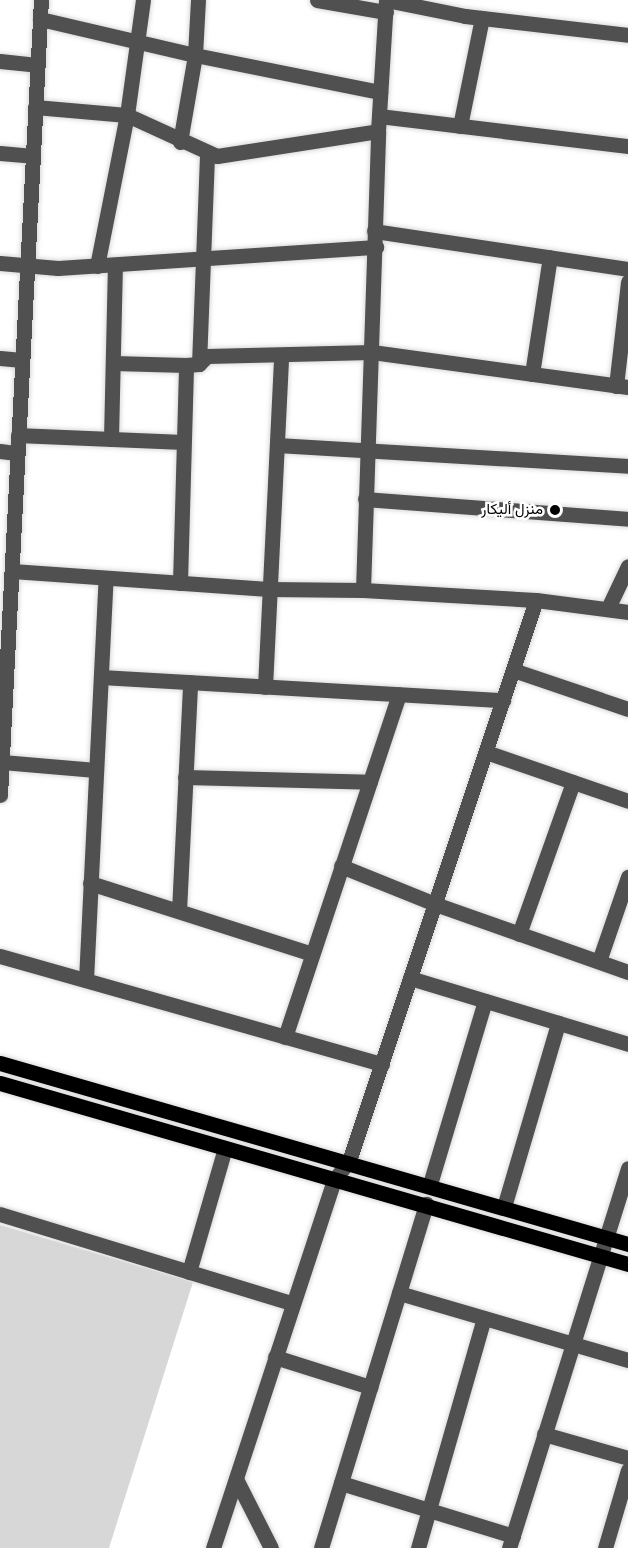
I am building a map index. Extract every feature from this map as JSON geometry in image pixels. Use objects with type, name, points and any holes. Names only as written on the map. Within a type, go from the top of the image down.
[{"type":"main road","points":[[0,1063],[430,1184],[628,1244]]},
{"type":"main road","points":[[0,1083],[628,1264]]},
{"type":"street","points":[[0,795],[4,636],[12,571],[6,545],[18,453],[41,0]]},
{"type":"street","points":[[97,266],[127,115],[143,0]]},
{"type":"street","points":[[180,142],[195,56],[198,0]]},
{"type":"street","points":[[317,0],[386,4],[465,16],[628,35]]},
{"type":"street","points":[[465,16],[466,0]]},
{"type":"street","points":[[363,590],[366,450],[376,247],[374,231],[378,123],[386,4]]},
{"type":"street","points":[[459,126],[482,18]]},
{"type":"street","points":[[40,19],[195,56],[380,92]]},
{"type":"street","points":[[0,61],[37,65]]},
{"type":"street","points":[[35,107],[127,115],[180,142],[217,156],[378,123],[459,126],[628,146]]},
{"type":"street","points":[[0,153],[33,156]]},
{"type":"street","points":[[180,583],[182,442],[203,257],[207,154]]},
{"type":"street","points":[[374,231],[628,268]]},
{"type":"street","points":[[0,263],[97,266],[376,247]]},
{"type":"street","points":[[532,374],[550,257]]},
{"type":"street","points":[[111,439],[115,265]]},
{"type":"street","points":[[113,363],[192,365],[207,356],[372,352],[622,386],[628,282]]},
{"type":"street","points":[[265,687],[281,355]]},
{"type":"street","points":[[0,358],[22,360]]},
{"type":"street","points":[[18,435],[182,442]]},
{"type":"street","points":[[277,445],[628,466]]},
{"type":"street","points":[[0,451],[18,453]]},
{"type":"street","points":[[365,499],[628,519]]},
{"type":"street","points":[[609,606],[628,566]]},
{"type":"street","points":[[12,571],[268,589],[363,590],[536,600],[609,606],[628,612]]},
{"type":"street","points":[[86,980],[106,578]]},
{"type":"street","points":[[213,1548],[292,1303],[334,1180],[349,1161],[536,600]]},
{"type":"street","points":[[513,670],[628,709]]},
{"type":"street","points":[[101,677],[503,700]]},
{"type":"street","points":[[179,911],[190,682]]},
{"type":"street","points":[[285,1036],[399,694]]},
{"type":"street","points":[[486,752],[628,801]]},
{"type":"street","points":[[2,762],[96,770]]},
{"type":"street","points":[[185,777],[370,782]]},
{"type":"street","points":[[519,934],[573,782]]},
{"type":"street","points":[[341,866],[435,904],[628,972]]},
{"type":"street","points":[[599,962],[628,877]]},
{"type":"street","points":[[90,883],[312,954]]},
{"type":"street","points":[[0,956],[382,1064]]},
{"type":"street","points":[[410,978],[628,1044]]},
{"type":"street","points":[[430,1184],[485,1001]]},
{"type":"street","points":[[504,1207],[558,1023]]},
{"type":"street","points":[[189,1272],[225,1148]]},
{"type":"street","points":[[341,1483],[429,1510],[511,1542],[598,1256],[628,1168]]},
{"type":"street","points":[[321,1548],[426,1204]]},
{"type":"street","points":[[0,1214],[292,1303]]},
{"type":"street","points":[[399,1293],[628,1360]]},
{"type":"street","points":[[418,1548],[484,1318]]},
{"type":"street","points":[[275,1357],[370,1387]]},
{"type":"street","points":[[544,1434],[628,1458]]},
{"type":"street","points":[[605,1548],[628,1470]]},
{"type":"street","points":[[236,1479],[271,1548]]},
{"type":"shaded area","points":[[0,1225],[193,1282],[109,1548],[0,1548]]},
{"type":"place","name":"منزل أليكار","points":[[555,510]]}]
